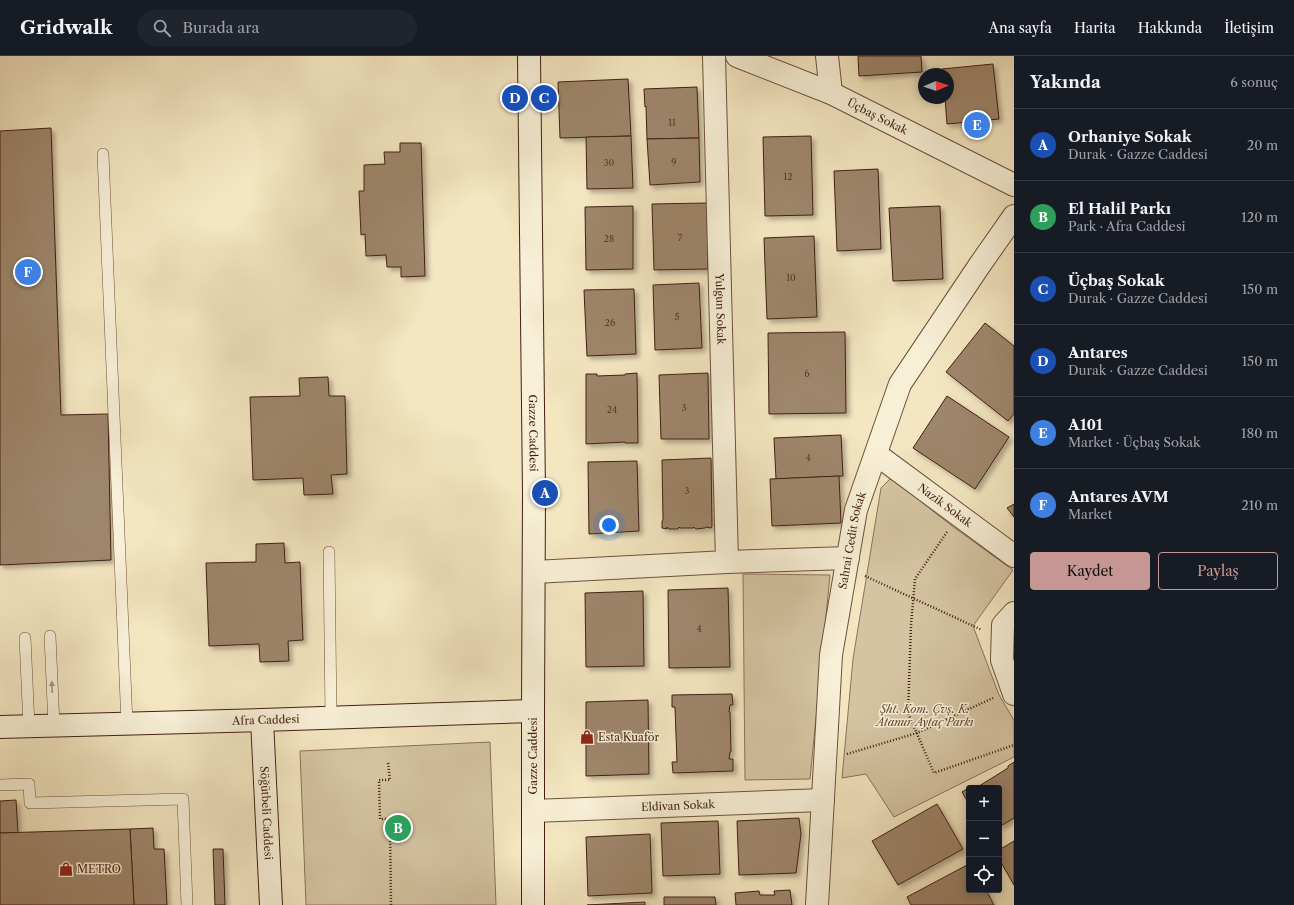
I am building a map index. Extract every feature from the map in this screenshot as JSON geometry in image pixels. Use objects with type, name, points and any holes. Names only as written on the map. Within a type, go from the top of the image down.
[{"type":"street","name":"Gazze Caddesi","points":[[529,56],[534,572],[533,905]]},
{"type":"street","name":"Yulgun Sokak","points":[[714,56],[728,562]]},
{"type":"street","name":"Üçbaş Sokak","points":[[737,56],[831,93],[1014,185]]},
{"type":"street","points":[[827,56],[831,93]]},
{"type":"street","name":"Sahrai Cedit Sokak","points":[[817,905],[831,655],[856,510],[900,384],[1014,216]]},
{"type":"street","name":"Nazik Sokak","points":[[876,454],[1014,556]]},
{"type":"street","points":[[534,572],[728,562],[847,563]]},
{"type":"street","points":[[1013,691],[1002,660],[1003,625],[1014,614]]},
{"type":"street","name":"Afra Caddesi","points":[[0,727],[331,718],[533,710]]},
{"type":"street","name":"Söğütbeli Caddesi","points":[[262,720],[271,905]]},
{"type":"street","name":"Eldivan Sokak","points":[[533,811],[823,800]]},
{"type":"lane","points":[[103,154],[127,724]]},
{"type":"lane","points":[[329,552],[331,718]]},
{"type":"lane","points":[[50,636],[54,726]]},
{"type":"lane","points":[[25,638],[29,726]]},
{"type":"lane","points":[[0,785],[29,784],[30,803],[183,799],[187,905]]},
{"type":"path","points":[[959,516],[915,579],[911,625],[908,713],[934,773],[1014,745]]},
{"type":"path","points":[[847,563],[913,598],[1003,640]]},
{"type":"path","points":[[825,761],[917,733],[1013,691]]},
{"type":"path","points":[[388,763],[390,780],[379,780],[380,819],[390,819],[391,905]]},
{"type":"green space","name":"Şht. Kom. Çvş. K. Atanur Aytaç Parkı","points":[[891,478],[952,526],[1013,570],[973,626],[999,695],[1014,720],[1014,757],[894,817],[866,774],[842,778],[853,659],[881,488]]},
{"type":"green space","points":[[743,574],[830,575],[810,779],[745,780]]},
{"type":"green space","points":[[490,742],[496,905],[306,905],[300,751]]},
{"type":"building","points":[[858,56],[921,56],[922,68],[918,68],[918,72],[859,76]]},
{"type":"building","points":[[993,64],[999,119],[947,124],[945,104],[954,104],[954,68],[952,68]]},
{"type":"building","points":[[628,79],[631,136],[560,138],[558,82]]},
{"type":"building","points":[[697,87],[699,138],[647,139],[644,89]]},
{"type":"building","points":[[51,128],[61,415],[108,414],[111,560],[0,565],[0,131]]},
{"type":"building","points":[[631,136],[633,188],[587,189],[586,137]]},
{"type":"building","points":[[811,136],[813,215],[765,216],[763,137]]},
{"type":"building","points":[[699,138],[700,182],[650,185],[647,139]]},
{"type":"building","points":[[400,143],[421,143],[425,276],[401,277],[401,267],[387,267],[386,255],[366,256],[365,234],[361,235],[359,191],[364,191],[364,165],[385,164],[384,152],[400,152]]},
{"type":"building","points":[[878,169],[881,249],[837,251],[834,171]]},
{"type":"building","points":[[707,203],[708,269],[654,270],[652,204]]},
{"type":"building","points":[[633,206],[633,269],[586,270],[585,207]]},
{"type":"building","points":[[940,206],[943,279],[893,281],[889,208]]},
{"type":"building","points":[[814,236],[817,317],[767,319],[764,238]]},
{"type":"building","points":[[699,283],[702,348],[655,350],[653,285]]},
{"type":"building","points":[[634,289],[636,354],[587,356],[584,290]]},
{"type":"building","points":[[985,323],[1014,346],[1014,414],[1008,421],[946,372]]},
{"type":"building","points":[[845,332],[846,413],[769,414],[768,333]]},
{"type":"building","points":[[637,373],[638,443],[625,442],[586,444],[586,374],[597,374],[597,376]]},
{"type":"building","points":[[708,373],[709,439],[661,439],[659,375]]},
{"type":"building","points":[[328,377],[329,396],[345,396],[347,474],[331,475],[333,494],[304,495],[303,478],[253,480],[250,397],[300,396],[299,378]]},
{"type":"building","points":[[947,396],[1009,437],[975,489],[913,448]]},
{"type":"building","points":[[841,435],[843,476],[776,479],[774,438]]},
{"type":"building","points":[[711,458],[711,528],[662,528],[662,460]]},
{"type":"building","points":[[637,461],[639,531],[589,534],[588,462]]},
{"type":"building","points":[[839,476],[841,523],[772,526],[770,479]]},
{"type":"building","points":[[1014,504],[1014,517],[1007,508]]},
{"type":"building","points":[[284,543],[285,563],[300,562],[303,640],[288,641],[289,661],[260,662],[259,644],[209,646],[206,563],[256,562],[256,544]]},
{"type":"building","points":[[728,588],[730,667],[669,668],[668,590]]},
{"type":"building","points":[[643,591],[644,666],[586,667],[585,593]]},
{"type":"building","points":[[732,694],[733,705],[730,705],[729,712],[731,752],[729,759],[733,759],[733,771],[673,773],[672,762],[677,762],[675,707],[672,707],[672,695]]},
{"type":"building","points":[[648,700],[649,774],[586,776],[586,702]]},
{"type":"building","points":[[1014,762],[1014,818],[1002,825],[1002,785],[981,785],[1008,768],[1008,766]]},
{"type":"building","points":[[966,790],[966,799],[962,792]]},
{"type":"building","points":[[16,800],[18,833],[0,833],[0,801]]},
{"type":"building","points":[[937,804],[963,849],[898,885],[872,841]]},
{"type":"building","points":[[799,818],[801,834],[796,873],[739,875],[737,821]]},
{"type":"building","points":[[718,821],[720,874],[663,876],[661,823]]},
{"type":"building","points":[[153,828],[154,849],[164,849],[167,905],[134,905],[130,829]]},
{"type":"building","name":"METRO","points":[[130,829],[134,905],[0,905],[0,833]]},
{"type":"building","points":[[650,834],[652,893],[588,896],[586,837]]},
{"type":"building","points":[[1014,841],[1014,885],[1002,864],[1002,848]]},
{"type":"building","points":[[213,849],[223,849],[225,905],[215,905]]},
{"type":"building","points":[[966,866],[966,893],[988,893],[994,905],[911,905],[907,897]]},
{"type":"building","points":[[790,890],[792,905],[736,905],[735,893],[759,891],[760,895],[775,895],[774,891]]},
{"type":"building","points":[[664,897],[715,897],[716,905],[664,905]]},
{"type":"building","points":[[645,902],[645,905],[587,905]]},
{"type":"place","name":"Antares","points":[[515,98]]},
{"type":"place","name":"Üçbaş Sokak","points":[[544,98]]},
{"type":"place","name":"A101","points":[[977,125]]},
{"type":"place","name":"Antares AVM","points":[[28,272]]},
{"type":"place","name":"Orhaniye Sokak","points":[[545,493]]},
{"type":"place","name":"Esta Kuaför","points":[[587,737]]},
{"type":"place","name":"El Halil Parkı","points":[[398,828]]},
{"type":"place","name":"METRO","points":[[66,869]]}]
